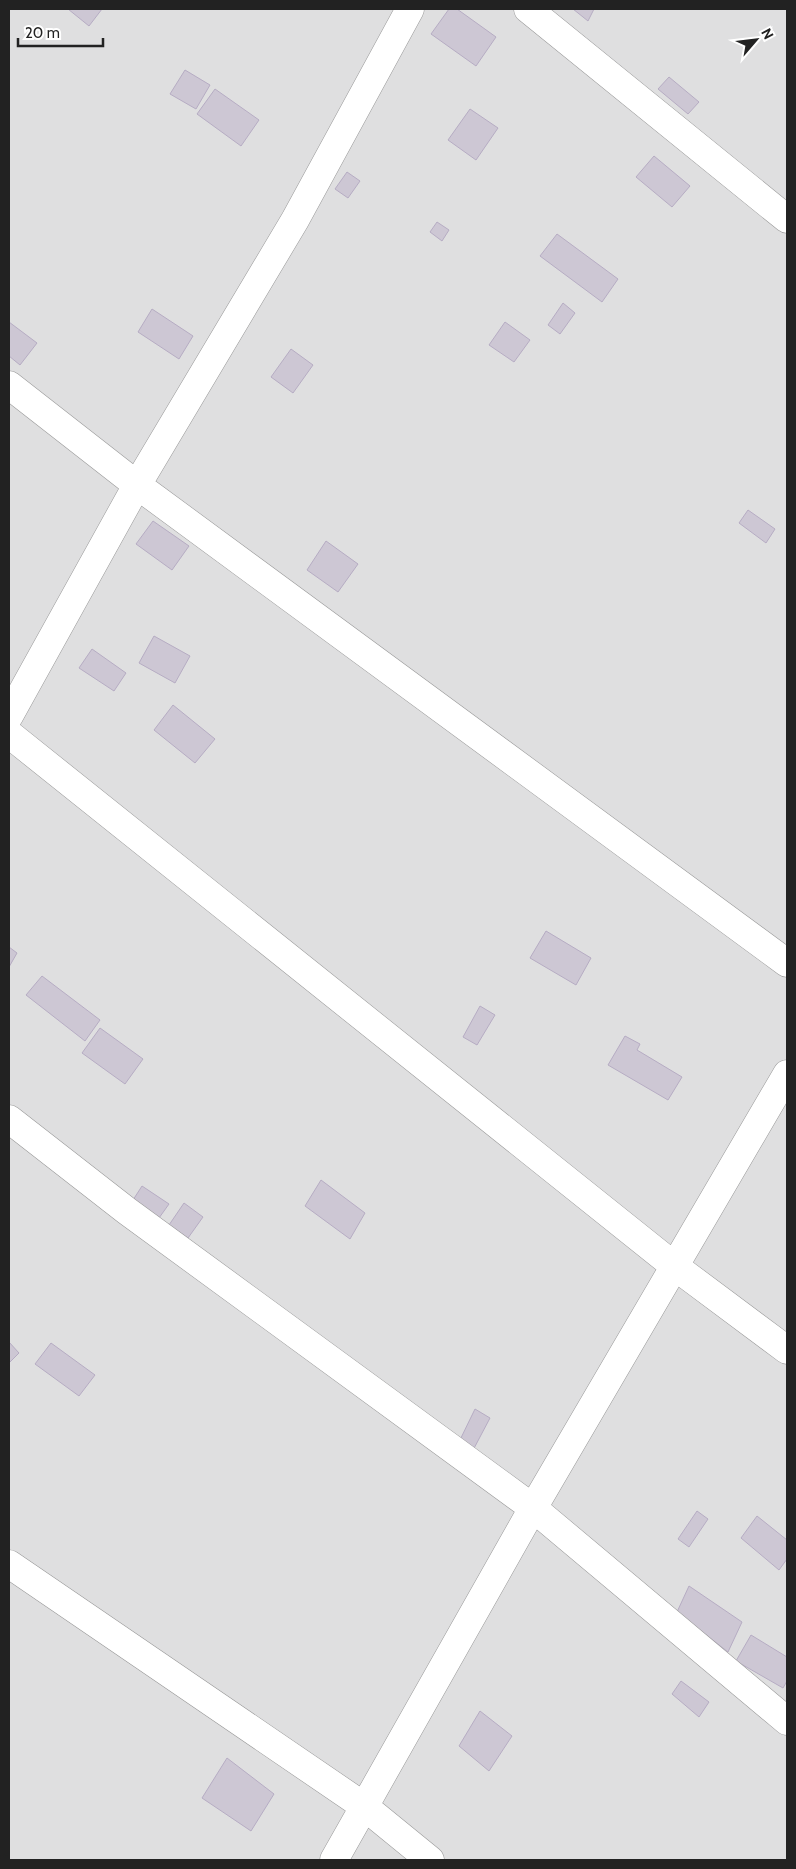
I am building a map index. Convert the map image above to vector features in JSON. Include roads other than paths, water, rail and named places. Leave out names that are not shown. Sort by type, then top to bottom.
[{"type":"street","points":[[9,716],[137,485],[295,220],[410,9]]},
{"type":"street","points":[[528,9],[787,220]]},
{"type":"street","points":[[9,385],[137,485],[787,963]]},
{"type":"street","points":[[9,734],[674,1265],[787,1350]]},
{"type":"street","points":[[334,1860],[533,1508],[787,1074]]},
{"type":"street","points":[[9,1119],[127,1210],[533,1508],[787,1721]]},
{"type":"street","points":[[9,1564],[365,1807],[430,1860]]}]
